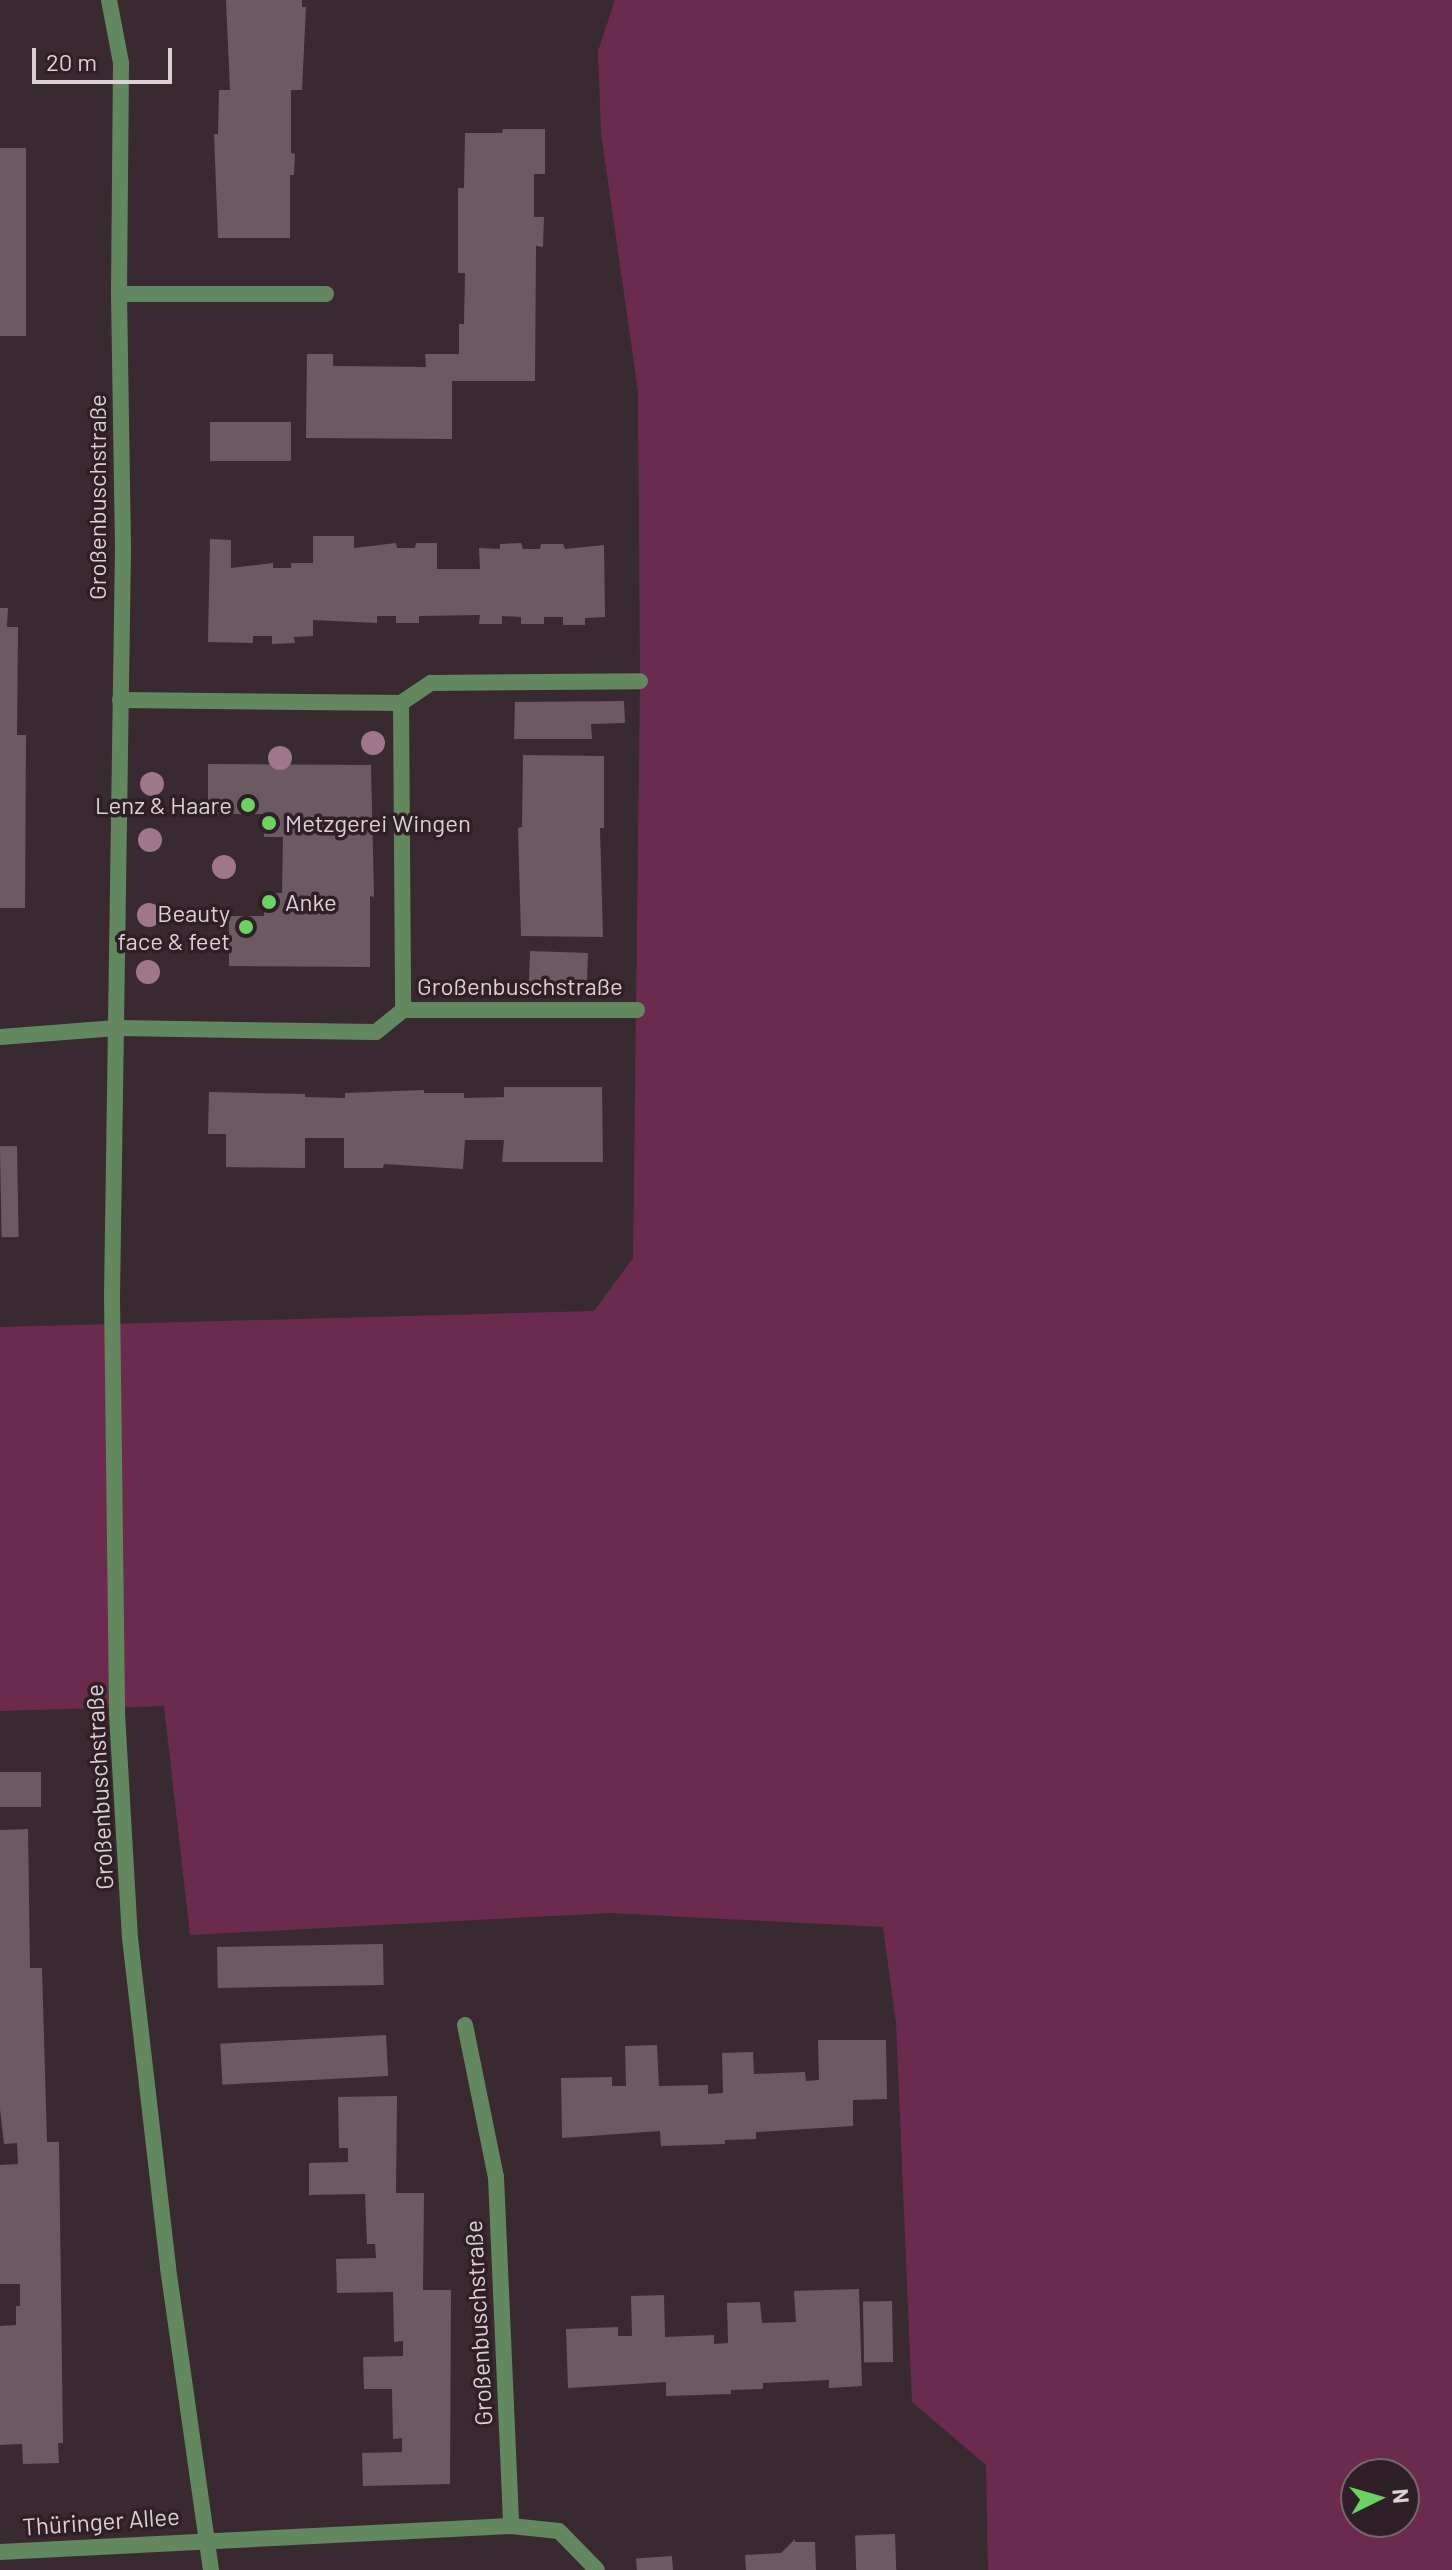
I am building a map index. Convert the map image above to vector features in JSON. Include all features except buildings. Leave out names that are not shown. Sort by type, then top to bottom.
[{"type":"street","name":"Großenbuschstraße","points":[[109,0],[121,63],[119,294],[123,547],[112,1296],[117,1713],[130,1938],[204,2539],[211,2570]]},
{"type":"street","points":[[119,294],[326,294]]},
{"type":"street","points":[[120,700],[401,703],[431,683],[640,681]]},
{"type":"street","name":"Großenbuschstraße","points":[[401,703],[403,1010]]},
{"type":"street","name":"Großenbuschstraße","points":[[117,1028],[376,1032],[403,1010],[637,1010]]},
{"type":"street","points":[[0,1037],[117,1028]]},
{"type":"street","name":"Großenbuschstraße","points":[[465,2025],[496,2177],[511,2526]]},
{"type":"street","points":[[204,2539],[511,2526],[559,2531],[597,2570]]},
{"type":"street","name":"Thüringer Allee","points":[[0,2552],[204,2539]]},
{"type":"shaded area","points":[[615,0],[1452,0],[1452,2570],[988,2570],[986,2465],[912,2402],[896,2023],[883,1927],[610,1913],[190,1935],[164,1706],[0,1711],[0,1327],[594,1311],[633,1258],[640,681],[638,391],[601,133],[598,51]]},
{"type":"place","name":"Lenz & Haare","points":[[248,805]]},
{"type":"place","name":"Metzgerei Wingen","points":[[269,823]]},
{"type":"place","name":"Anke","points":[[269,902]]},
{"type":"place","name":"Beauty face & feet","points":[[246,927]]}]
